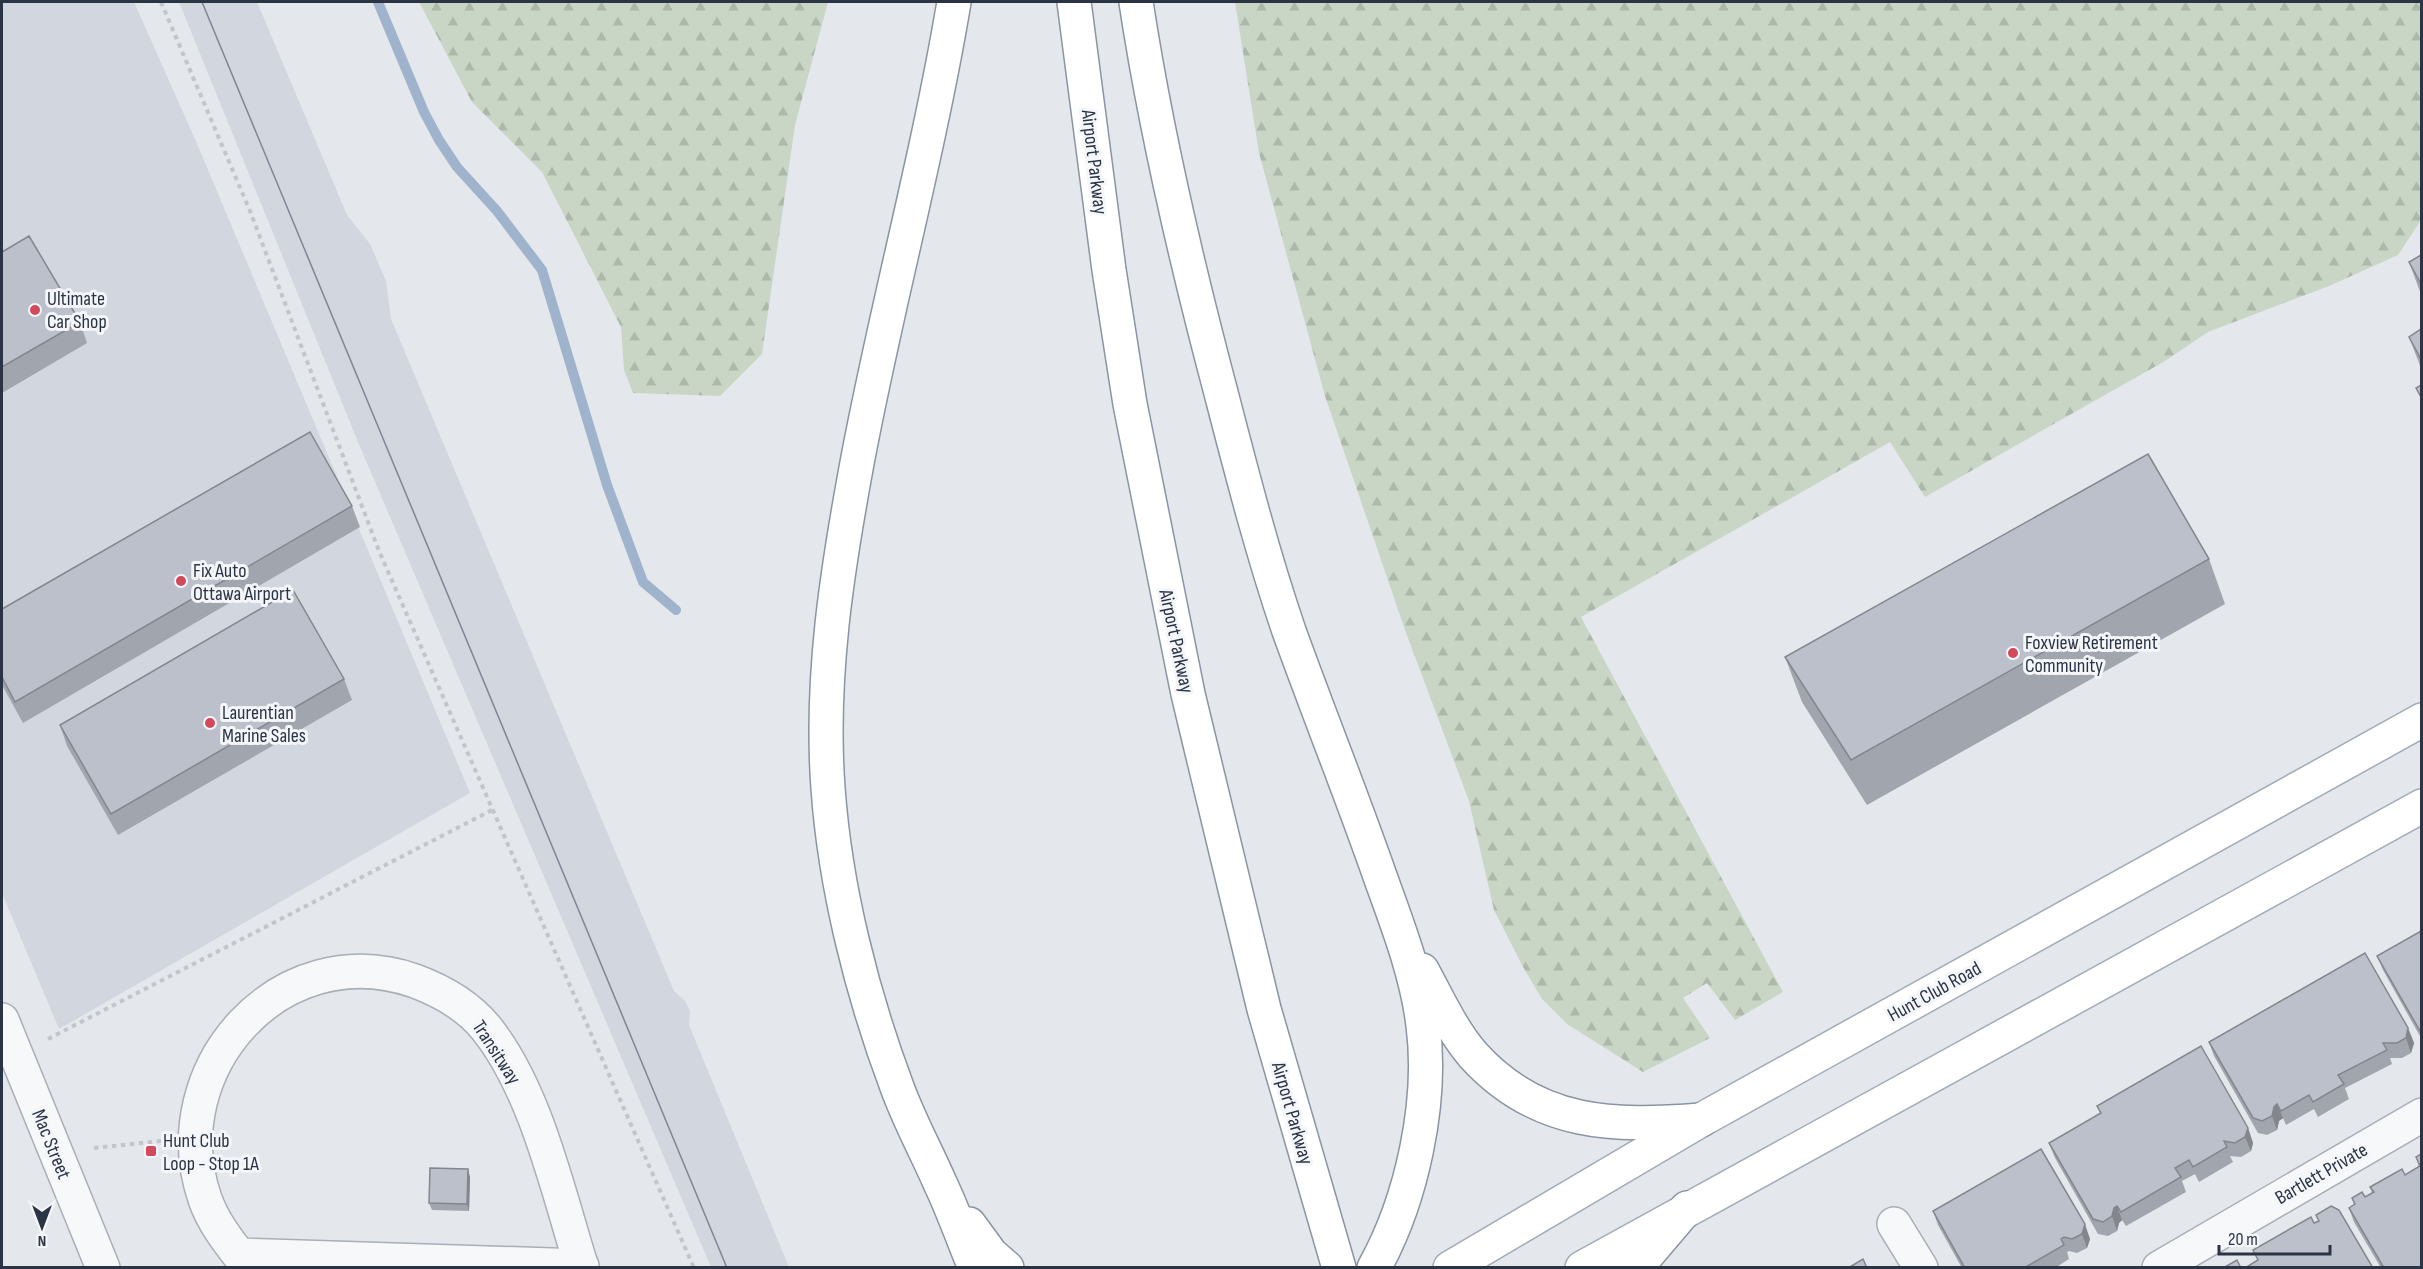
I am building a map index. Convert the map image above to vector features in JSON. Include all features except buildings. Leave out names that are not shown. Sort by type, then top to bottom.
[{"type":"main road","points":[[954,2],[938,94],[871,391],[850,505],[836,586],[825,719],[828,790],[837,853],[859,964],[898,1089],[942,1185],[975,1268]]},
{"type":"main road","name":"Airport Parkway","points":[[1074,2],[1109,270],[1130,404],[1152,519],[1216,817],[1264,1009],[1339,1268]]},
{"type":"main road","points":[[1136,2],[1154,109],[1188,270],[1265,556],[1397,924],[1417,992],[1426,1058],[1419,1135],[1409,1180],[1395,1223],[1374,1268]]},
{"type":"main road","name":"Hunt Club Road","points":[[1450,1268],[1701,1120],[2421,720]]},
{"type":"main road","points":[[1582,1268],[1687,1208],[2421,806]]},
{"type":"main road","points":[[1397,924],[1455,1029],[1473,1054],[1494,1075],[1521,1094],[1547,1108],[1576,1118],[1653,1124],[1701,1120]]},
{"type":"main road","points":[[942,1185],[991,1254],[1007,1268]]},
{"type":"main road","points":[[1636,1268],[1687,1208]]},
{"type":"street","name":"Transitway","points":[[352,972],[403,977],[424,984],[453,1000],[486,1029],[515,1076],[535,1123],[582,1267],[244,1261],[211,1215],[204,1197],[196,1162],[195,1136],[206,1079],[219,1053],[240,1024],[263,1004],[295,985],[325,975],[352,972]]},
{"type":"street","name":"Mac Street","points":[[2,1020],[103,1268]]},
{"type":"street","name":"Bartlett Private","points":[[2159,1268],[2421,1115]]},
{"type":"street","points":[[1894,1224],[1921,1268]]},
{"type":"path","points":[[160,2],[250,211],[379,551],[694,1268]]},
{"type":"path","points":[[16,1055],[492,810]]},
{"type":"path","points":[[58,1159],[79,1149],[164,1141]]},
{"type":"shaded area","points":[[2,2],[134,2],[198,146],[470,793],[59,1029],[2,893]]},
{"type":"shaded area","points":[[179,2],[257,2],[347,215],[370,244],[386,281],[391,319],[674,991],[685,1001],[690,1011],[689,1025],[789,1267],[711,1267],[358,442]]},
{"type":"green space","points":[[419,2],[828,2],[795,125],[762,354],[720,396],[633,393],[624,370],[621,327],[542,172],[472,102]]},
{"type":"green space","points":[[1235,2],[2421,2],[2421,220],[2398,255],[2329,286],[2208,332],[2165,361],[1925,497],[1890,442],[1581,617],[1783,992],[1735,1020],[1707,983],[1683,998],[1710,1038],[1643,1072],[1567,1024],[1542,999],[1494,910],[1469,801],[1405,630],[1325,396],[1259,153]]},
{"type":"waterway","points":[[378,2],[424,112],[439,140],[457,167],[497,211],[542,270],[607,485],[643,582],[676,610]]},
{"type":"tram line","points":[[202,2],[727,1268]]},
{"type":"place","name":"Ultimate Car Shop","points":[[35,310]]},
{"type":"place","name":"Fix Auto Ottawa Airport","points":[[181,581]]},
{"type":"place","name":"Foxview Retirement Community","points":[[2013,653]]},
{"type":"place","name":"Laurentian Marine Sales","points":[[210,723]]},
{"type":"place","name":"Hunt Club Loop - Stop 1A","points":[[151,1151]]}]
